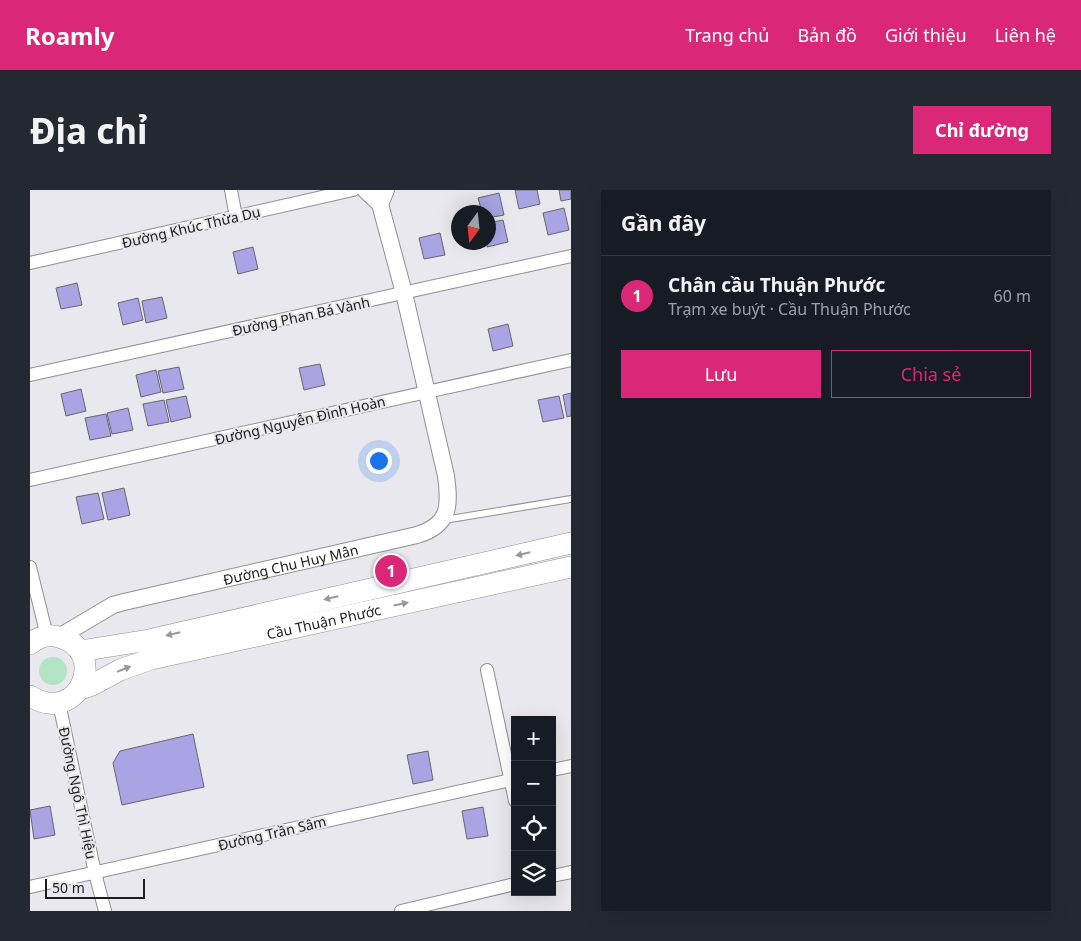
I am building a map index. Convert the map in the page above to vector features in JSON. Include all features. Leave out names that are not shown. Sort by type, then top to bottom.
[{"type":"main road","name":"Cầu Thuận Phước","points":[[80,651],[149,640],[571,543]]},
{"type":"main road","name":"Cầu Thuận Phước","points":[[59,703],[74,695],[80,689],[92,685],[120,670],[151,659],[571,567]]},
{"type":"main road","points":[[45,639],[67,640],[80,651],[86,670],[80,689]]},
{"type":"main road","points":[[30,696],[49,704],[59,703]]},
{"type":"street","points":[[231,190],[236,217]]},
{"type":"street","name":"Đường Khúc Thừa Dụ","points":[[30,263],[353,190]]},
{"type":"street","points":[[365,190],[383,197],[449,496],[443,520]]},
{"type":"street","name":"Đường Phan Bá Vành","points":[[30,375],[571,256]]},
{"type":"street","name":"Đường Nguyễn Đình Hoàn","points":[[30,480],[571,360]]},
{"type":"street","name":"Đường Chu Huy Mân","points":[[45,639],[113,605],[416,535],[436,527],[443,520]]},
{"type":"street","points":[[30,567],[45,639]]},
{"type":"street","points":[[488,670],[511,774]]},
{"type":"street","name":"Đường Ngô Thì Hiệu","points":[[59,703],[95,873],[105,911]]},
{"type":"street","points":[[556,769],[571,766]]},
{"type":"street","name":"Đường Trần Sâm","points":[[30,887],[511,779]]},
{"type":"street","points":[[556,875],[571,872]]},
{"type":"street","points":[[400,911],[511,885]]},
{"type":"lane","points":[[443,520],[571,500]]},
{"type":"green space","points":[[53,657],[63,661],[67,671],[63,681],[53,685],[43,681],[39,671],[43,661]]},
{"type":"building","points":[[515,190],[537,190],[540,204],[519,209]]},
{"type":"building","points":[[559,190],[571,190],[571,199],[561,201]]},
{"type":"building","points":[[499,193],[504,215],[496,216],[496,205],[480,205],[478,198]]},
{"type":"building","points":[[564,208],[569,230],[548,235],[543,213]]},
{"type":"building","points":[[503,220],[508,242],[496,245],[496,221]]},
{"type":"building","points":[[440,233],[445,255],[424,259],[419,238]]},
{"type":"building","points":[[253,247],[258,269],[238,274],[233,252]]},
{"type":"building","points":[[77,283],[82,305],[61,309],[56,288]]},
{"type":"building","points":[[162,297],[167,318],[146,323],[142,301]]},
{"type":"building","points":[[138,298],[143,320],[123,325],[118,303]]},
{"type":"building","points":[[508,324],[513,346],[493,351],[488,329]]},
{"type":"building","points":[[320,364],[325,385],[304,390],[299,368]]},
{"type":"building","points":[[179,367],[184,389],[163,393],[158,371]]},
{"type":"building","points":[[156,370],[161,392],[141,397],[136,375]]},
{"type":"building","points":[[81,389],[86,411],[66,416],[61,394]]},
{"type":"building","points":[[571,393],[571,416],[567,417],[563,395]]},
{"type":"building","points":[[186,396],[191,417],[171,422],[166,400]]},
{"type":"building","points":[[559,396],[564,418],[543,422],[538,400]]},
{"type":"building","points":[[164,400],[169,422],[148,426],[143,404]]},
{"type":"building","points":[[128,408],[133,430],[112,434],[107,413]]},
{"type":"building","points":[[106,414],[111,436],[90,440],[85,418]]},
{"type":"building","points":[[124,488],[130,515],[108,520],[102,493]]},
{"type":"building","points":[[98,493],[104,519],[82,524],[76,497]]},
{"type":"building","points":[[193,734],[204,787],[122,805],[113,763],[120,751]]},
{"type":"building","points":[[428,751],[433,780],[413,784],[407,755]]},
{"type":"building","points":[[50,806],[55,835],[34,839],[30,810]]},
{"type":"building","points":[[483,807],[488,836],[467,839],[462,811]]},
{"type":"place","name":"Chân cầu Thuận Phước","points":[[391,571]]}]
